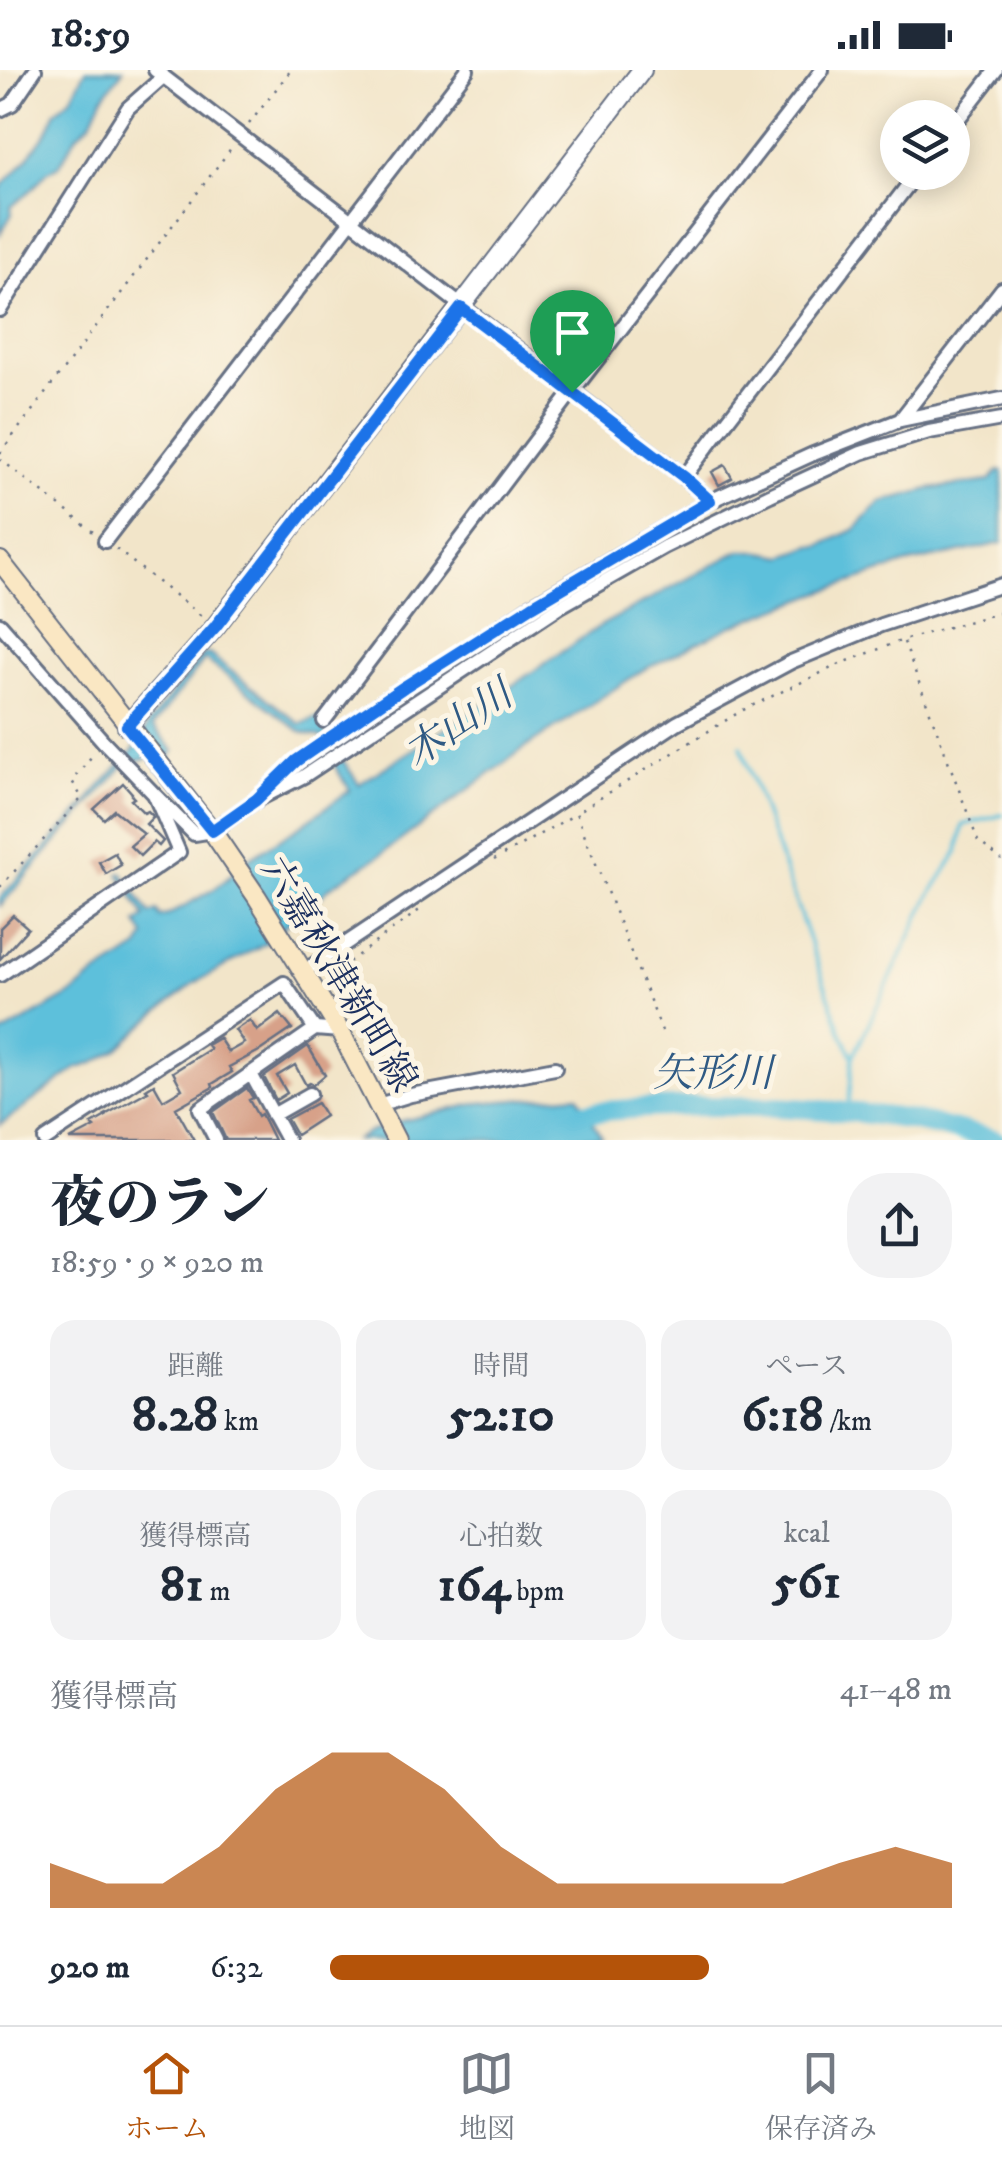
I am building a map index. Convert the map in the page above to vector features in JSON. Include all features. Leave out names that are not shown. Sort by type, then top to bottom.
[{"type":"main road","name":"六嘉秋津新町線","points":[[0,562],[212,831],[340,1032],[396,1140]]},
{"type":"street","points":[[0,110],[12,104],[35,70]]},
{"type":"street","points":[[105,541],[467,70]]},
{"type":"street","points":[[127,726],[215,627],[642,70]]},
{"type":"street","points":[[324,721],[822,70]]},
{"type":"street","points":[[970,104],[996,70]]},
{"type":"street","points":[[0,310],[128,108],[159,74],[684,477],[710,501]]},
{"type":"street","points":[[684,477],[904,190]]},
{"type":"street","points":[[900,420],[1002,289]]},
{"type":"street","points":[[256,800],[296,761],[404,687],[710,501],[900,420],[1002,399]]},
{"type":"street","points":[[0,624],[103,741],[194,834],[212,831],[256,800],[304,776],[559,607],[664,547],[861,453],[929,432],[1002,418]]},
{"type":"street","points":[[303,972],[676,723],[790,662],[881,625],[1002,584]]},
{"type":"street","points":[[0,974],[179,852],[154,794]]},
{"type":"street","points":[[48,1139],[284,984],[315,1029]]},
{"type":"street","points":[[216,1140],[200,1109],[315,1029],[340,1032]]},
{"type":"street","points":[[378,1105],[411,1095],[555,1068]]},
{"type":"street","points":[[250,1074],[287,1140]]},
{"type":"street","points":[[273,1115],[310,1094]]},
{"type":"path","points":[[0,453],[291,70]]},
{"type":"path","points":[[482,867],[740,711],[840,664],[903,640],[1002,612]]},
{"type":"path","points":[[903,640],[978,842],[1002,860]]},
{"type":"path","points":[[0,887],[82,798],[72,781],[103,741]]},
{"type":"path","points":[[576,813],[662,1031]]},
{"type":"path","points":[[375,1021],[361,1022],[339,969],[420,910]]},
{"type":"water","points":[[86,70],[123,70],[59,166],[47,172],[11,207],[12,214],[0,234],[0,188],[46,133],[56,111],[71,98]]},
{"type":"water","name":"木山川","points":[[1002,471],[1002,543],[905,564],[813,595],[732,626],[643,670],[523,749],[382,854],[330,887],[269,941],[193,984],[118,1049],[77,1068],[0,1125],[0,1035],[75,992],[139,948],[145,936],[137,923],[145,917],[119,874],[122,872],[150,914],[157,911],[160,917],[168,915],[213,890],[244,862],[350,790],[322,737],[301,732],[205,659],[153,726],[174,751],[168,759],[163,753],[129,760],[0,906],[0,898],[129,755],[203,654],[209,654],[300,724],[320,717],[326,736],[359,784],[600,626],[739,551],[784,556],[820,546],[854,530],[881,502],[929,489],[989,481]]},
{"type":"water","points":[[578,1095],[602,1137],[357,1140],[402,1121],[479,1103]]},
{"type":"building","points":[[725,465],[732,478],[719,485],[712,472]]},
{"type":"building","points":[[123,783],[132,793],[131,800],[144,813],[152,815],[146,824],[163,841],[159,846],[154,842],[140,856],[130,846],[144,834],[114,810],[104,819],[94,809]]},
{"type":"building","points":[[115,853],[121,865],[106,874],[99,862]]},
{"type":"building","points":[[13,915],[28,928],[0,959],[0,928]]},
{"type":"building","points":[[280,1014],[292,1029],[229,1067],[232,1072],[213,1087],[176,1108],[194,1140],[70,1140],[95,1127],[92,1124],[154,1084],[163,1100],[182,1089],[173,1072],[210,1049],[207,1045],[219,1038],[228,1052],[244,1043],[235,1030],[250,1020],[257,1031]]},
{"type":"building","points":[[308,1046],[325,1075],[313,1085],[306,1085],[295,1065],[277,1076],[287,1093],[276,1100],[264,1077]]},
{"type":"building","points":[[247,1088],[253,1098],[249,1100],[274,1140],[226,1140],[213,1112]]},
{"type":"building","points":[[317,1103],[325,1116],[296,1135],[287,1119]]},
{"type":"waterway","points":[[741,746],[853,1057]]},
{"type":"waterway","points":[[848,1112],[853,1057],[930,895],[958,851],[963,825],[1002,815]]},
{"type":"waterway","name":"矢形川","points":[[560,1115],[687,1106],[814,1109],[910,1120],[996,1140]]},
{"type":"route","points":[[461,308],[572,392],[710,501],[404,687],[296,761],[256,800],[212,831],[127,726],[215,627],[461,308]]}]
